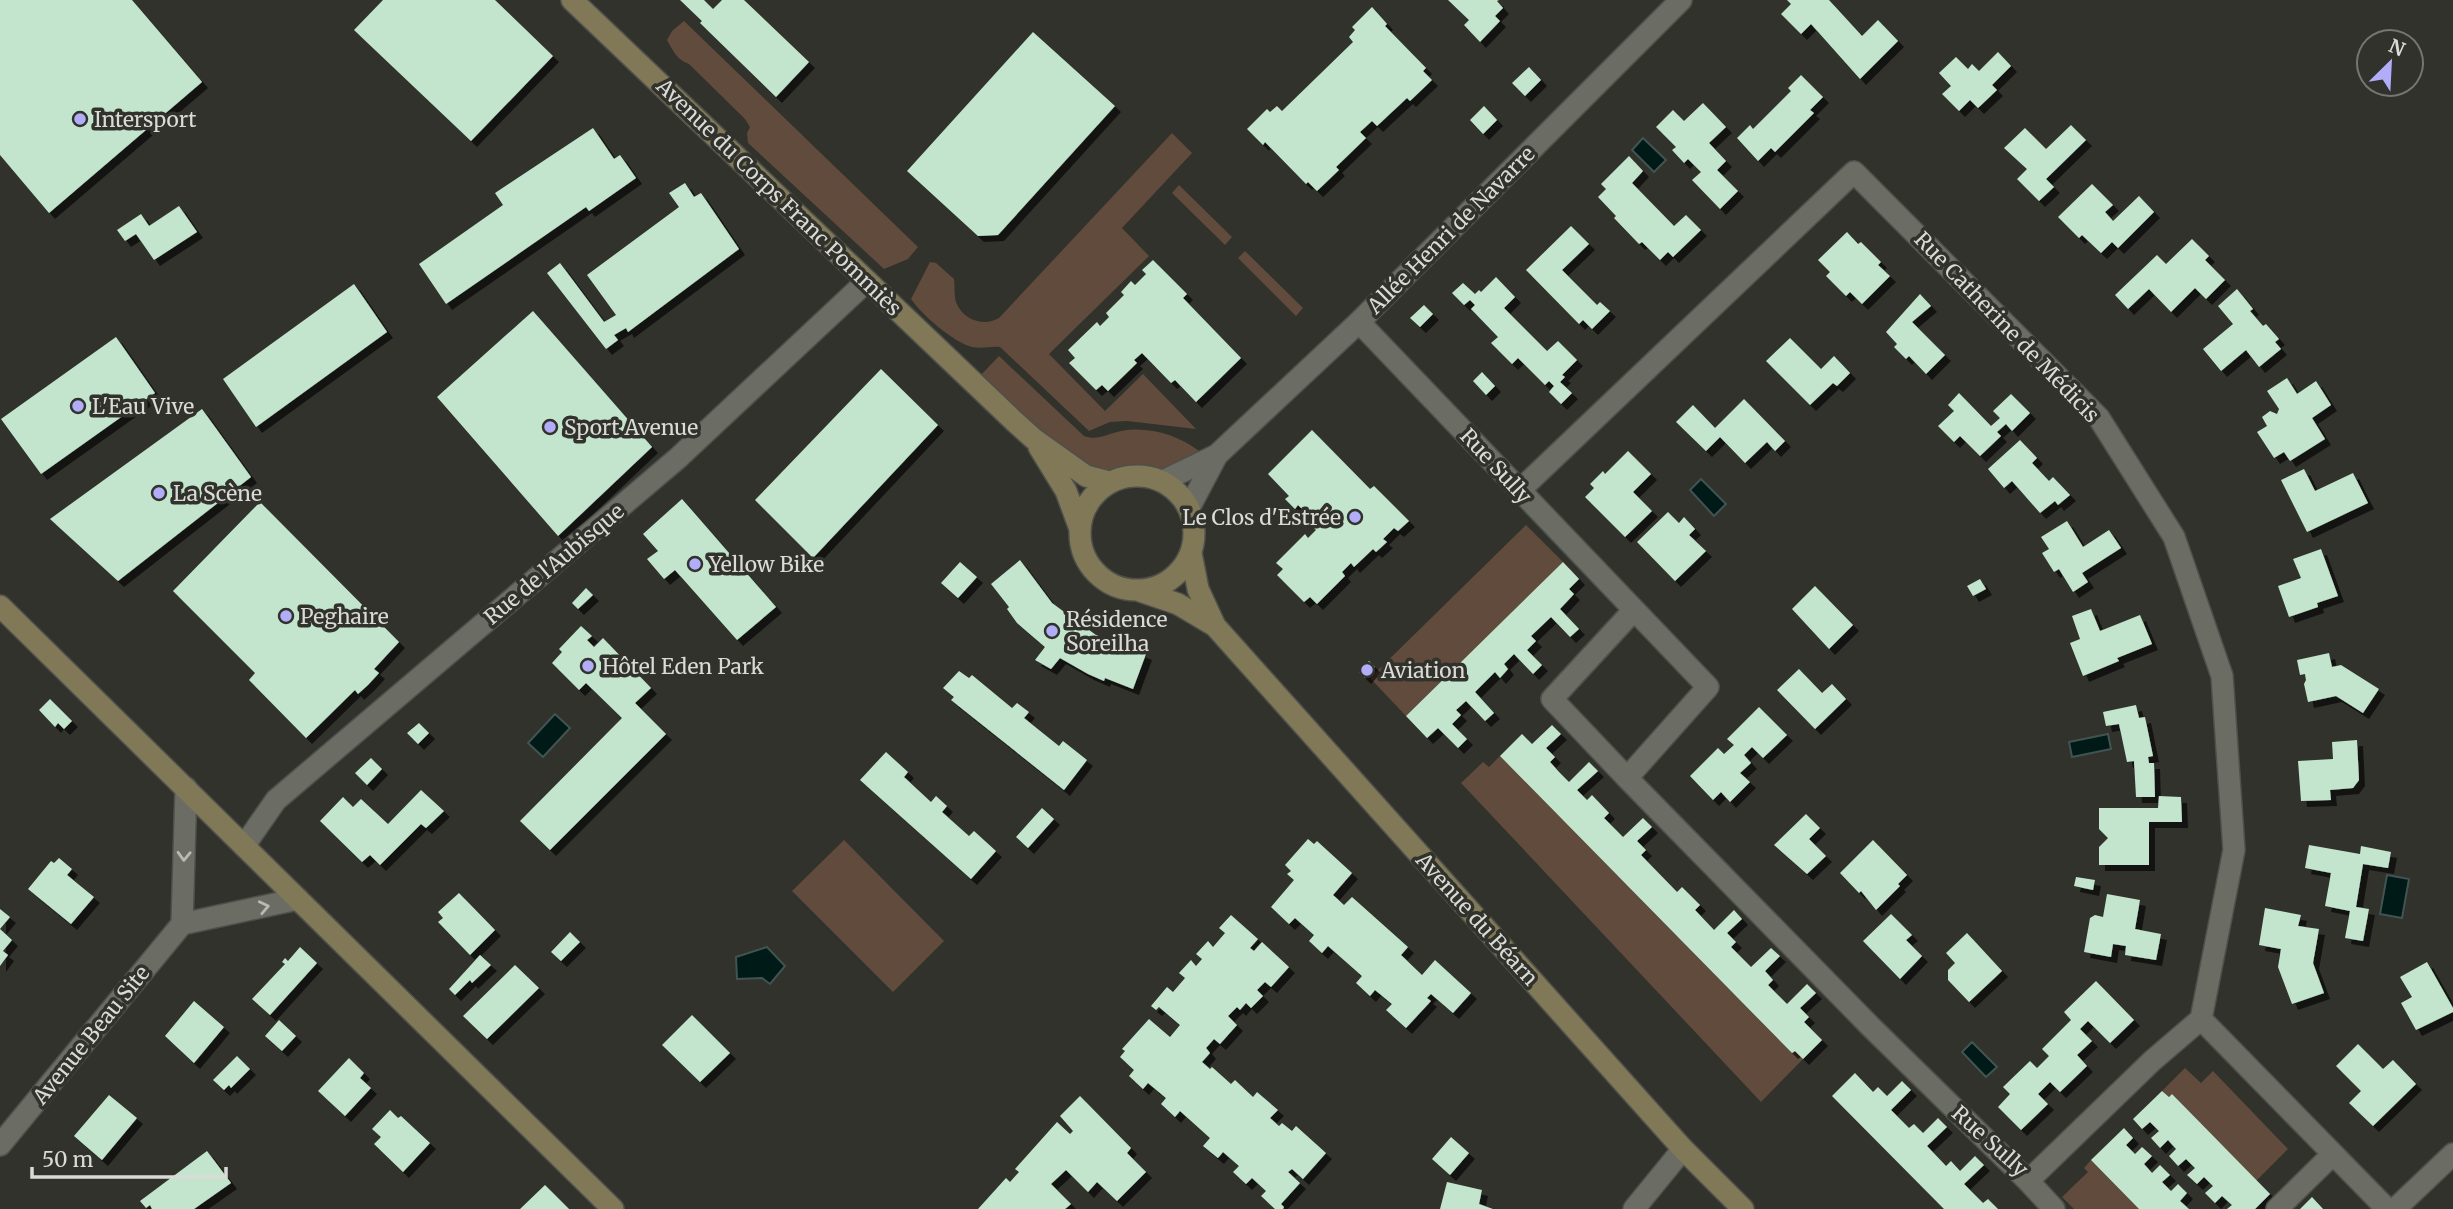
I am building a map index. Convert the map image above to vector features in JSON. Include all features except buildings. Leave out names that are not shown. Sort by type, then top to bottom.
[{"type":"street","name":"Avenue du Corps Franc Pommiès","points":[[572,0],[1034,439]]},
{"type":"street","name":"Allée Henri de Navarre","points":[[1163,481],[1217,455],[1359,322],[1681,0]]},
{"type":"street","name":"Rue Catherine de Médicis","points":[[1520,490],[1854,172],[2099,418],[2174,537],[2222,677],[2234,850],[2201,1019]]},
{"type":"street","name":"Rue de l'Aubisque","points":[[244,846],[276,800],[678,458],[866,281]]},
{"type":"street","name":"Rue Sully","points":[[1359,322],[1708,687],[1627,778]]},
{"type":"street","points":[[1034,439],[1086,476],[1109,482]]},
{"type":"street","points":[[1034,439],[1066,491],[1080,529],[1082,548],[1090,566],[1103,580],[1121,588],[1140,591],[1159,586],[1176,576],[1188,562],[1194,544],[1195,525],[1189,508],[1178,492],[1163,481],[1145,476],[1127,476],[1109,482],[1096,492],[1084,510],[1080,529]]},
{"type":"street","name":"Allée Henri de Navarre","points":[[1189,508],[1217,455]]},
{"type":"street","name":"Avenue du Béarn","points":[[1191,553],[1198,589],[1215,626],[1683,1149],[1743,1209]]},
{"type":"street","name":"Avenue du Béarn","points":[[1140,591],[1178,604],[1215,626]]},
{"type":"street","points":[[0,606],[613,1209]]},
{"type":"street","name":"Rue Sully","points":[[1633,611],[1552,699],[1860,1016],[2028,1181],[2152,1061],[2201,1019]]},
{"type":"street","points":[[186,788],[182,924],[298,900]]},
{"type":"street","name":"Avenue Beau Site","points":[[0,1145],[182,924]]},
{"type":"street","points":[[2201,1019],[2387,1209]]},
{"type":"street","points":[[1634,1209],[1683,1149]]},
{"type":"street","points":[[2277,1209],[2333,1154]]},
{"type":"street","points":[[2395,1209],[2453,1154]]},
{"type":"street","points":[[2028,1181],[2054,1209]]},
{"type":"shaded area","points":[[684,21],[918,247],[908,259],[884,269],[748,143],[747,133],[750,127],[745,119],[689,64],[678,58],[667,40],[672,31]]},
{"type":"shaded area","points":[[1172,133],[1192,153],[1122,228],[1149,256],[1049,354],[1105,411],[1143,374],[1196,429],[1127,421],[1110,422],[1089,431],[1000,347],[975,348],[956,340],[922,313],[911,299],[930,262],[936,263],[954,279],[956,302],[963,313],[980,322],[999,318]]},
{"type":"shaded area","points":[[1179,185],[1232,237],[1225,245],[1172,193]]},
{"type":"shaded area","points":[[1245,251],[1303,308],[1296,316],[1238,258]]},
{"type":"shaded area","points":[[999,356],[1084,436],[1098,437],[1131,430],[1152,431],[1182,440],[1199,451],[1189,461],[1167,473],[1136,468],[1101,471],[1068,456],[979,377]]},
{"type":"shaded area","points":[[1526,525],[1563,562],[1406,716],[1370,678]]},
{"type":"shaded area","points":[[1500,756],[1792,1053],[1795,1051],[1803,1059],[1761,1102],[1461,783],[1483,762],[1489,767]]},
{"type":"shaded area","points":[[844,840],[944,941],[893,992],[792,891]]},
{"type":"shaded area","points":[[2185,1068],[2201,1083],[2213,1071],[2288,1149],[2256,1181],[2172,1094],[2169,1097],[2162,1091]]},
{"type":"shaded area","points":[[2091,1160],[2139,1209],[2074,1209],[2062,1197],[2088,1172],[2084,1168]]},
{"type":"water","points":[[1643,138],[1666,160],[1654,172],[1632,150]]},
{"type":"water","points":[[1701,479],[1726,504],[1714,516],[1690,490]]},
{"type":"water","points":[[555,714],[570,728],[543,757],[528,743]]},
{"type":"water","points":[[2108,734],[2111,749],[2072,757],[2069,742]]},
{"type":"water","points":[[2387,875],[2409,879],[2402,918],[2380,914]]},
{"type":"water","points":[[767,947],[785,966],[770,984],[762,978],[737,979],[736,957]]},
{"type":"water","points":[[1972,1042],[1997,1067],[1986,1077],[1962,1052]]},
{"type":"place","name":"Intersport","points":[[80,119]]},
{"type":"place","name":"L'Eau Vive","points":[[78,406]]},
{"type":"place","name":"Sport Avenue","points":[[550,427]]},
{"type":"place","name":"La Scène","points":[[159,493]]},
{"type":"place","name":"Le Clos d'Estrée","points":[[1355,517]]},
{"type":"place","name":"Yellow Bike","points":[[695,564]]},
{"type":"place","name":"Peghaire","points":[[286,616]]},
{"type":"place","name":"Résidence Soreilha","points":[[1052,631]]},
{"type":"place","name":"Hôtel Eden Park","points":[[588,666]]},
{"type":"place","name":"Aviation","points":[[1367,670]]}]
